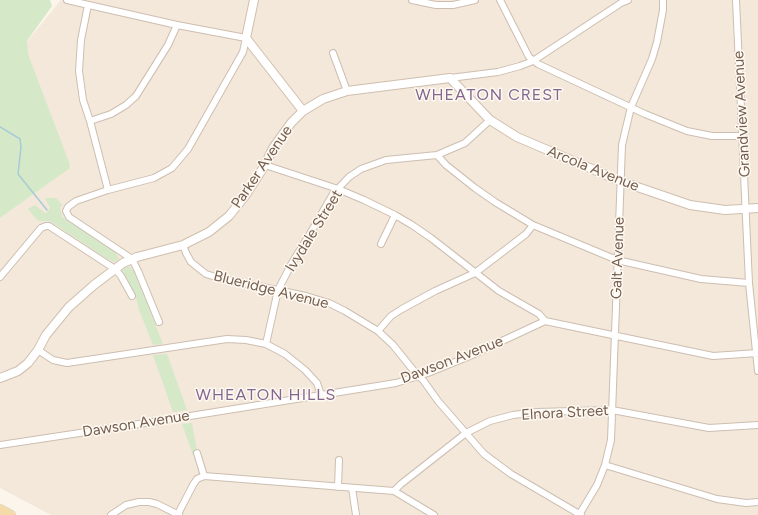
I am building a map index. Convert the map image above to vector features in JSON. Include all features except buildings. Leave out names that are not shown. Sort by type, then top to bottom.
[{"type":"main road","points":[[0,509],[11,515]]},
{"type":"street","points":[[67,0],[246,38],[302,112]]},
{"type":"street","points":[[159,322],[132,259],[68,217],[66,211],[68,207],[76,201],[108,190],[154,178],[172,168],[179,161],[188,149],[243,52],[254,0]]},
{"type":"street","points":[[412,0],[436,5],[453,5],[475,0]]},
{"type":"street","points":[[500,0],[529,57],[533,61],[631,107],[687,131],[712,136],[743,136]]},
{"type":"street","name":"Parker Avenue","points":[[0,378],[18,371],[28,363],[38,350],[46,335],[69,307],[94,285],[123,263],[132,259],[183,245],[209,232],[229,216],[245,196],[282,134],[302,112],[323,99],[347,91],[498,72],[520,66],[533,61],[621,3],[628,0]]},
{"type":"street","name":"Galt Avenue","points":[[580,515],[597,485],[605,465],[611,440],[622,145],[631,107],[652,58],[657,42],[664,0]]},
{"type":"street","name":"Grandview Avenue","points":[[736,0],[750,283],[758,371]]},
{"type":"street","points":[[88,5],[80,40],[79,71],[82,100],[90,122],[108,190]]},
{"type":"street","points":[[90,122],[111,114],[126,105],[136,96],[168,45],[177,24]]},
{"type":"street","points":[[333,53],[347,91]]},
{"type":"street","name":"Arcola Avenue","points":[[450,78],[490,120],[517,137],[620,181],[690,205],[725,210],[758,208]]},
{"type":"street","name":"Ivydale Street","points":[[266,344],[278,290],[292,263],[333,194],[349,177],[361,168],[386,160],[437,155],[465,143],[490,120]]},
{"type":"street","points":[[437,155],[446,166],[475,188],[533,225],[617,260],[700,279],[750,283]]},
{"type":"street","points":[[264,165],[338,189],[395,215],[431,238],[499,291],[539,314],[546,321],[714,356],[757,353]]},
{"type":"street","points":[[381,244],[395,215]]},
{"type":"street","points":[[378,331],[391,316],[402,309],[435,291],[475,273],[526,234],[533,225]]},
{"type":"street","points":[[0,277],[41,228],[46,226],[53,228],[115,269],[121,276],[132,296]]},
{"type":"street","name":"Blueridge Avenue","points":[[183,245],[191,262],[206,274],[306,296],[328,303],[345,310],[378,331],[393,345],[423,380],[438,401],[484,454],[511,474],[580,515]]},
{"type":"street","name":"Dawson Avenue","points":[[0,445],[382,385],[418,376],[472,355],[546,321]]},
{"type":"street","points":[[38,350],[53,360],[67,363],[227,340],[246,340],[266,344],[286,354],[305,370],[317,383],[321,395]]},
{"type":"street","name":"Elnora Street","points":[[394,490],[466,433],[490,421],[513,415],[537,412],[612,410],[709,428],[758,425]]},
{"type":"street","points":[[197,454],[204,476]]},
{"type":"street","points":[[338,487],[339,460]]},
{"type":"street","points":[[605,465],[717,499],[746,503],[758,502]]},
{"type":"street","points":[[111,515],[126,505],[139,502],[149,502],[157,504],[178,515],[192,485],[197,479],[204,476],[394,490],[434,515]]},
{"type":"street","points":[[352,488],[356,515]]},
{"type":"shaded area","points":[[61,0],[758,0],[758,515],[51,515],[0,488],[0,218],[69,168],[21,49]]},
{"type":"green space","points":[[0,0],[50,0],[52,6],[27,41],[28,54],[70,168],[0,218]]},
{"type":"green space","points":[[45,198],[56,198],[62,205],[60,208],[62,217],[115,252],[119,259],[114,262],[109,260],[53,223],[48,221],[38,221],[28,209],[35,205],[46,214],[50,208]]},
{"type":"green space","points":[[128,266],[134,271],[163,344],[153,345],[139,310],[136,297],[122,271]]},
{"type":"green space","points":[[167,354],[187,410],[173,412],[153,355]]},
{"type":"green space","points":[[192,423],[197,451],[193,455],[182,424]]},
{"type":"waterway","points":[[0,127],[20,139],[21,147],[18,174],[47,210]]},
{"type":"district","name":"WHEATON CREST","points":[[489,95]]},
{"type":"district","name":"WHEATON HILLS","points":[[266,395]]}]
